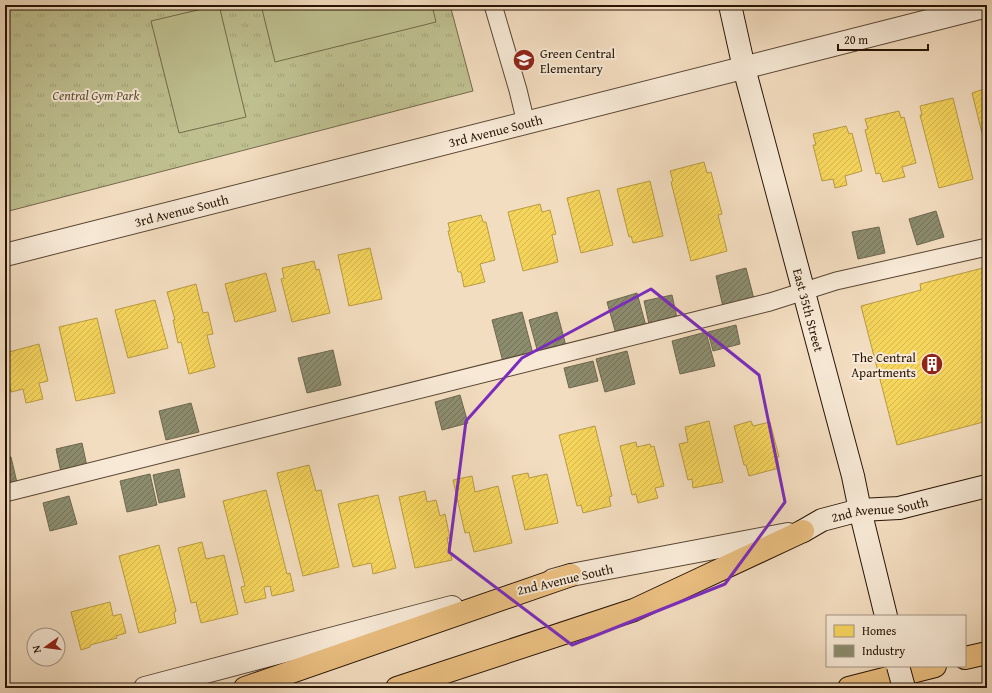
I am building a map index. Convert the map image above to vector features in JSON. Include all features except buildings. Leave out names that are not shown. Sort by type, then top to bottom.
[{"type":"highway","points":[[397,688],[634,610],[803,531]]},
{"type":"highway","points":[[246,688],[572,576]]},
{"type":"highway","points":[[966,658],[987,653]]},
{"type":"highway","points":[[849,688],[931,667]]},
{"type":"street","name":"East 35th Street","points":[[730,5],[744,68],[805,291],[853,476],[884,606]]},
{"type":"street","name":"3rd Avenue South","points":[[5,255],[987,6]]},
{"type":"street","name":"2nd Avenue South","points":[[145,688],[572,576],[803,531],[822,520],[860,510],[899,508],[987,486]]},
{"type":"street","points":[[898,667],[904,688]]},
{"type":"lane","points":[[493,5],[526,123]]},
{"type":"lane","points":[[5,493],[770,302],[836,281],[987,247]]},
{"type":"highlighted area","points":[[651,289],[759,375],[785,502],[725,584],[572,645],[449,552],[466,421],[522,358]]},
{"type":"green space","name":"Central Gym Park","points":[[5,5],[450,5],[473,91],[5,212]]},
{"type":"green space","points":[[219,5],[246,117],[179,133],[151,21]]},
{"type":"green space","points":[[261,5],[432,5],[436,22],[275,62]]},
{"type":"place","name":"Green Central Elementary","points":[[524,60]]},
{"type":"place","name":"The Central Apartments","points":[[932,364]]}]
